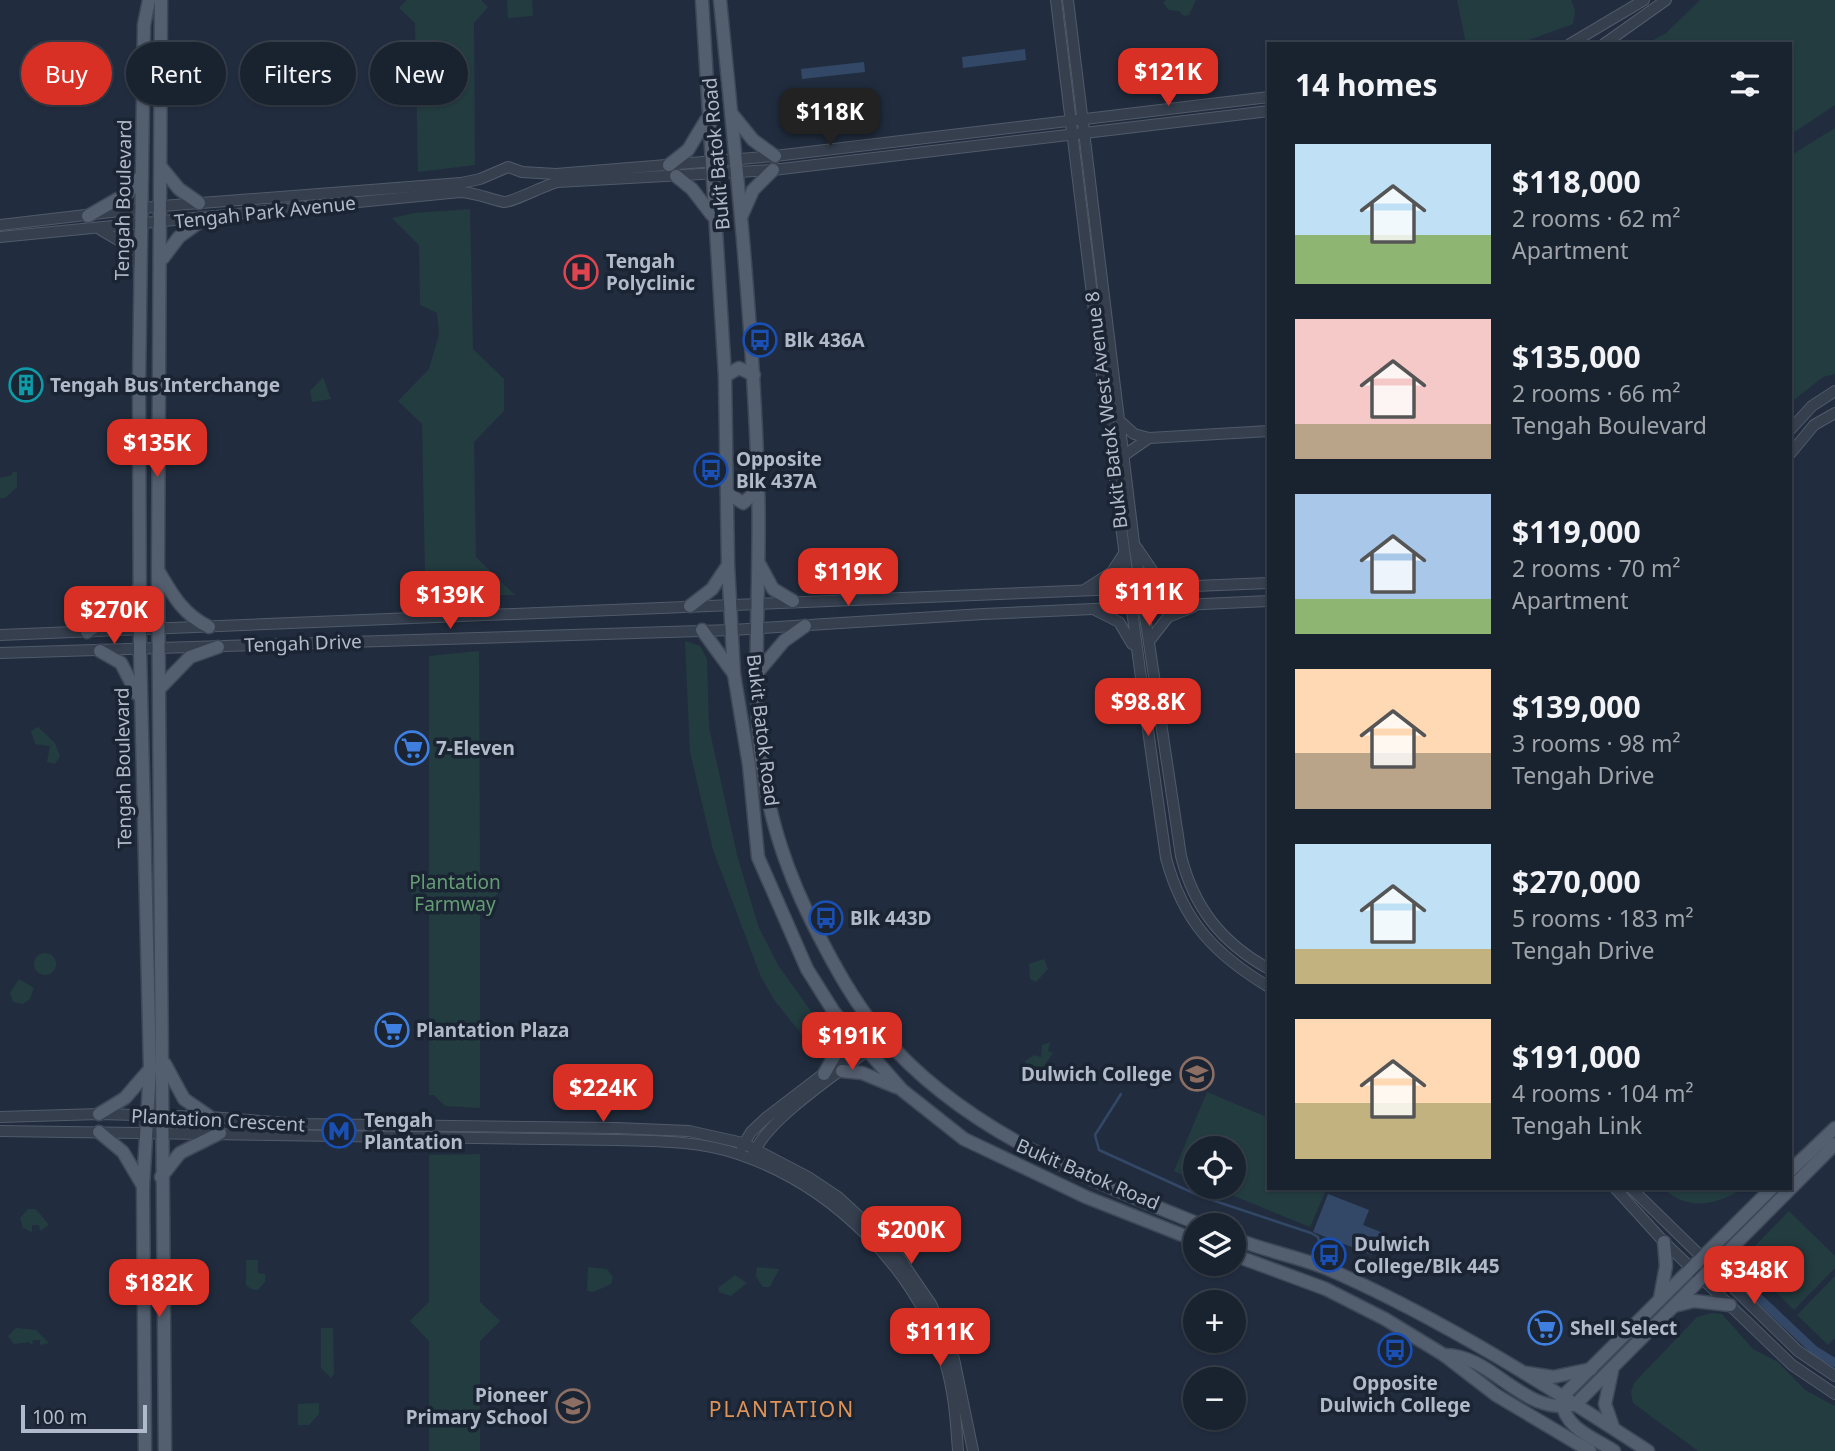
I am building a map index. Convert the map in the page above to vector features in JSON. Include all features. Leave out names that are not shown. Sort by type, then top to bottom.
[{"type":"main road","name":"Tengah Boulevard","points":[[145,1451],[143,1187],[150,1069],[140,630],[144,25],[149,0]]},
{"type":"main road","name":"Tengah Boulevard","points":[[161,0],[159,649],[165,1451]]},
{"type":"main road","name":"Bukit Batok Road","points":[[702,0],[710,168],[725,376],[728,565],[734,674],[749,765],[758,857],[801,957],[844,1024],[902,1090],[964,1139],[1086,1197],[1183,1235]]},
{"type":"main road","name":"Bukit Batok Road","points":[[720,0],[754,375],[758,490],[756,629],[760,740],[781,852],[828,953],[881,1035],[936,1088],[1009,1139],[1094,1182],[1183,1218]]},
{"type":"main road","points":[[732,113],[753,140],[775,156]]},
{"type":"main road","points":[[707,116],[673,170],[705,203],[714,219]]},
{"type":"main road","points":[[161,167],[178,189],[199,203]]},
{"type":"main road","points":[[741,218],[752,190],[774,170]]},
{"type":"main road","points":[[88,216],[128,193],[142,176]]},
{"type":"main road","points":[[162,261],[168,248],[205,218]]},
{"type":"main road","points":[[725,376],[739,369],[754,375]]},
{"type":"main road","points":[[727,493],[743,503],[758,490]]},
{"type":"main road","points":[[757,555],[768,583],[793,601]]},
{"type":"main road","points":[[690,606],[712,589],[728,565]]},
{"type":"main road","points":[[159,572],[191,618],[209,627]]},
{"type":"main road","points":[[87,632],[132,600],[141,584]]},
{"type":"main road","points":[[757,673],[783,641],[805,626]]},
{"type":"main road","points":[[702,630],[734,674]]},
{"type":"main road","points":[[160,688],[190,657],[218,647]]},
{"type":"main road","points":[[100,651],[121,663],[141,704]]},
{"type":"main road","points":[[824,1074],[839,1048],[844,1024]]},
{"type":"main road","points":[[163,1061],[184,1100],[210,1117]]},
{"type":"main road","points":[[99,1114],[125,1098],[150,1069]]},
{"type":"main road","points":[[842,1071],[874,1077],[902,1090]]},
{"type":"main road","points":[[1792,1169],[1835,1128]]},
{"type":"main road","points":[[99,1132],[123,1152],[143,1187]]},
{"type":"main road","points":[[161,1178],[180,1153],[220,1133]]},
{"type":"main road","points":[[1792,1187],[1835,1143]]},
{"type":"main road","points":[[1567,1403],[1591,1369],[1770,1190]]},
{"type":"main road","points":[[1444,1356],[1463,1357],[1546,1407],[1567,1403],[1615,1364],[1789,1190]]},
{"type":"main road","points":[[1246,1242],[1331,1270],[1519,1372],[1648,1451]]},
{"type":"main road","points":[[1660,1299],[1666,1266],[1664,1242]]},
{"type":"main road","points":[[1246,1259],[1326,1289],[1385,1319],[1444,1356],[1496,1395],[1590,1451]]},
{"type":"main road","points":[[1674,1306],[1693,1301],[1730,1305]]},
{"type":"main road","points":[[1613,1428],[1605,1404],[1610,1375],[1615,1364]]},
{"type":"main road","points":[[1519,1372],[1553,1377],[1591,1369]]},
{"type":"main road","points":[[1567,1403],[1576,1429],[1614,1451]]},
{"type":"street","name":"Bukit Batok West Avenue 8","points":[[1056,0],[1078,120],[1086,134],[1126,454],[1134,543],[1185,873],[1202,909],[1222,935],[1267,969]]},
{"type":"street","name":"Bukit Batok West Avenue 8","points":[[1068,0],[1078,120],[1074,136],[1123,555],[1166,858],[1172,882],[1182,904],[1205,938],[1230,963],[1267,986]]},
{"type":"street","points":[[1573,42],[1644,0]]},
{"type":"street","points":[[1607,42],[1666,0]]},
{"type":"street","points":[[710,168],[736,159],[1267,97]]},
{"type":"street","points":[[710,168],[737,173],[774,170],[1267,111]]},
{"type":"street","name":"Tengah Park Avenue","points":[[0,225],[162,206],[461,183],[480,179],[508,167],[523,172],[556,174],[710,168]]},
{"type":"street","name":"Tengah Park Avenue","points":[[0,237],[460,192],[479,193],[505,202],[515,201],[526,192],[557,182],[673,170]]},
{"type":"street","points":[[523,172],[526,192]]},
{"type":"street","points":[[99,229],[125,244],[142,270]]},
{"type":"street","points":[[1792,428],[1812,406],[1835,391]]},
{"type":"street","points":[[1792,452],[1814,425],[1835,413]]},
{"type":"street","points":[[1122,423],[1134,434],[1149,438],[1267,430]]},
{"type":"street","points":[[1126,454],[1149,438]]},
{"type":"street","points":[[1134,543],[1154,573],[1180,586]]},
{"type":"street","points":[[1083,591],[1112,572],[1123,555]]},
{"type":"street","name":"Tengah Drive","points":[[0,635],[1267,583]]},
{"type":"street","name":"Tengah Drive","points":[[0,653],[733,630],[1267,601]]},
{"type":"street","points":[[1150,640],[1168,617],[1203,603]]},
{"type":"street","points":[[1092,609],[1119,622],[1137,654]]},
{"type":"street","points":[[753,1154],[778,1121],[842,1071],[881,1035]]},
{"type":"street","points":[[741,1149],[766,1117],[824,1074],[864,1049]]},
{"type":"street","name":"Plantation Crescent","points":[[0,1117],[99,1114],[210,1117],[300,1124],[689,1131],[753,1154],[838,1197],[892,1247],[931,1304],[943,1330],[956,1370],[972,1451]]},
{"type":"street","points":[[616,1128],[619,1132],[617,1140]]},
{"type":"street","name":"Plantation Crescent","points":[[0,1131],[617,1140],[741,1149]]},
{"type":"street","name":"Plantation Crescent","points":[[753,1154],[832,1205],[858,1227],[906,1284],[922,1310],[944,1361],[955,1409],[958,1451]]},
{"type":"street","points":[[1617,1190],[1664,1242],[1793,1365],[1835,1394]]},
{"type":"street","points":[[1633,1190],[1798,1351],[1835,1376]]},
{"type":"green space","points":[[407,0],[481,0],[488,7],[474,23],[475,165],[418,172],[417,105],[468,105],[468,42],[415,42],[415,23],[399,8]]},
{"type":"green space","points":[[507,0],[532,0],[533,16],[508,18]]},
{"type":"green space","points":[[1166,0],[1196,0],[1189,15],[1184,16],[1179,11],[1169,10],[1163,3]]},
{"type":"green space","points":[[1457,0],[1571,0],[1575,10],[1573,24],[1524,42],[1466,42]]},
{"type":"green space","points":[[1700,0],[1835,0],[1835,105],[1792,134],[1792,42],[1649,42],[1665,34]]},
{"type":"green space","points":[[1835,128],[1835,374],[1823,377],[1792,401],[1792,155]]},
{"type":"green space","points":[[470,209],[473,349],[504,379],[504,411],[474,442],[476,557],[515,595],[402,596],[425,573],[422,424],[398,401],[429,369],[439,334],[437,313],[420,305],[419,245],[392,218],[414,213]]},
{"type":"green space","points":[[323,377],[331,399],[312,402],[310,391]]},
{"type":"green space","points":[[13,471],[17,473],[17,487],[5,498],[0,498],[0,478],[12,475]]},
{"type":"green space","points":[[685,641],[700,646],[707,659],[709,727],[737,855],[759,928],[778,965],[823,1028],[823,1047],[819,1056],[775,1001],[761,977],[713,850],[690,752]]},
{"type":"green space","name":"Plantation Farmway","points":[[479,651],[480,873],[499,892],[480,912],[480,1108],[445,1106],[434,1095],[429,1095],[429,912],[410,892],[429,873],[429,656]]},
{"type":"green space","points":[[38,727],[55,743],[60,756],[55,764],[47,762],[50,746],[35,744],[31,731]]},
{"type":"green space","points":[[45,953],[53,956],[56,964],[53,972],[45,975],[37,972],[34,964],[37,956]]},
{"type":"green space","points":[[1044,959],[1048,969],[1036,982],[1030,979],[1029,964]]},
{"type":"green space","points":[[19,979],[34,988],[30,999],[23,1004],[13,1002],[10,993]]},
{"type":"green space","points":[[1050,1042],[1048,1051],[1053,1053],[1040,1072],[1031,1071],[1027,1075],[1025,1061],[1034,1055],[1041,1057],[1042,1045]]},
{"type":"green space","points":[[1207,1092],[1267,1117],[1267,1190],[1326,1190],[1310,1227],[1241,1199],[1246,1199],[1246,1136],[1189,1136]]},
{"type":"green space","points":[[1183,1149],[1183,1175],[1174,1171]]},
{"type":"green space","points":[[480,1154],[480,1302],[500,1321],[480,1341],[480,1451],[429,1451],[429,1341],[410,1321],[429,1302],[429,1155]]},
{"type":"green space","points":[[1665,1190],[1740,1190],[1723,1199],[1703,1203],[1682,1201]]},
{"type":"green space","points":[[28,1209],[36,1209],[49,1225],[40,1231],[39,1225],[32,1225],[32,1232],[23,1228],[20,1218]]},
{"type":"green space","points":[[1789,1211],[1835,1256],[1835,1268],[1794,1310],[1742,1259]]},
{"type":"green space","points":[[246,1260],[258,1260],[258,1273],[265,1274],[265,1282],[258,1290],[246,1285]]},
{"type":"green space","points":[[588,1267],[607,1269],[613,1277],[611,1284],[593,1292],[587,1291]]},
{"type":"green space","points":[[757,1267],[779,1269],[770,1287],[763,1287],[756,1277]]},
{"type":"green space","points":[[735,1275],[747,1283],[731,1296],[719,1292],[718,1288]]},
{"type":"green space","points":[[1835,1276],[1835,1338],[1828,1345],[1797,1315]]},
{"type":"green space","points":[[1712,1313],[1722,1314],[1753,1349],[1778,1362],[1805,1390],[1835,1406],[1835,1451],[1698,1451],[1633,1403],[1631,1392],[1634,1383],[1697,1317]]},
{"type":"green space","points":[[16,1328],[36,1330],[49,1343],[40,1345],[40,1340],[33,1340],[32,1345],[29,1342],[14,1344],[8,1336]]},
{"type":"green space","points":[[321,1328],[333,1328],[334,1374],[331,1378],[321,1368]]},
{"type":"green space","points":[[319,1403],[319,1414],[309,1425],[298,1425],[298,1404]]},
{"type":"water","points":[[1025,49],[1026,60],[963,68],[962,57]]},
{"type":"water","points":[[864,62],[865,72],[802,79],[801,69]]},
{"type":"water","points":[[1328,1194],[1369,1210],[1363,1225],[1381,1232],[1372,1255],[1313,1232]]},
{"type":"waterway","points":[[1121,1094],[1095,1135],[1099,1150],[1200,1196],[1311,1233],[1318,1237],[1320,1246]]},
{"type":"waterway","points":[[1731,1272],[1814,1350],[1835,1363]]},
{"type":"place","name":"Tengah Polyclinic","points":[[581,272]]},
{"type":"place","name":"Blk 436A","points":[[760,340]]},
{"type":"place","name":"Tengah Bus Interchange","points":[[26,385]]},
{"type":"place","name":"Opposite Blk 437A","points":[[711,470]]},
{"type":"place","name":"7-Eleven","points":[[412,748]]},
{"type":"place","name":"Blk 443D","points":[[826,918]]},
{"type":"place","name":"Plantation Plaza","points":[[392,1030]]},
{"type":"place","name":"Dulwich College","points":[[1197,1074]]},
{"type":"place","name":"Tengah Plantation","points":[[339,1131]]},
{"type":"place","name":"Dulwich College/Blk 445","points":[[1329,1255]]},
{"type":"place","name":"Shell Select","points":[[1545,1328]]},
{"type":"place","name":"Opposite Dulwich College","points":[[1395,1350]]},
{"type":"place","name":"Pioneer Primary School","points":[[573,1406]]},
{"type":"district","name":"PLANTATION","points":[[782,1409]]}]
